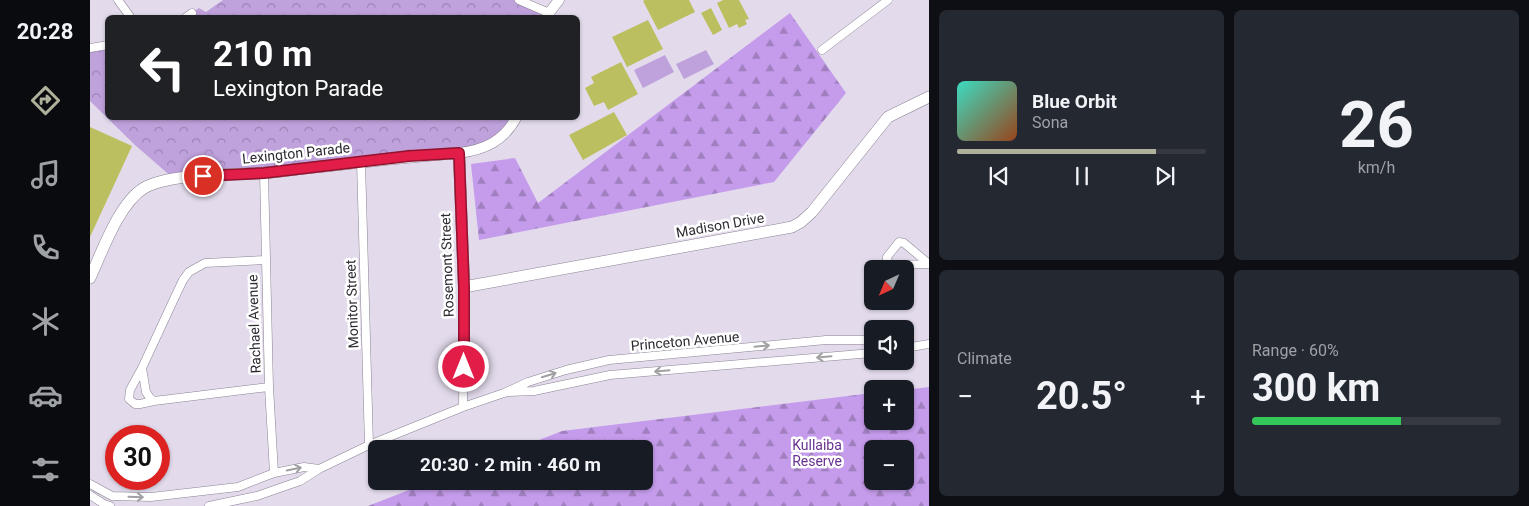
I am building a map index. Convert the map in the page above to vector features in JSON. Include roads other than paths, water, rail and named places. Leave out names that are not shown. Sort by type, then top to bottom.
[{"type":"main road","name":"Madison Drive","points":[[464,287],[792,227],[812,212],[888,117],[929,97]]},
{"type":"main road","name":"Rosemont Street","points":[[459,153],[464,287]]},
{"type":"main road","name":"Lexington Parade","points":[[90,278],[128,202],[143,188],[154,183],[174,178],[264,173],[409,156],[459,153]]},
{"type":"street","points":[[118,0],[129,15]]},
{"type":"street","points":[[519,0],[548,15],[559,0]]},
{"type":"street","points":[[822,50],[888,0]]},
{"type":"street","points":[[90,48],[105,46]]},
{"type":"street","name":"Lexington Parade","points":[[459,153],[477,151],[495,142],[515,120]]},
{"type":"street","name":"Monitor Street","points":[[361,162],[369,440]]},
{"type":"street","name":"Rachael Avenue","points":[[264,173],[268,387],[274,474]]},
{"type":"street","points":[[902,242],[929,264],[894,266],[887,258],[897,243],[902,242]]},
{"type":"street","points":[[265,260],[205,263],[189,272],[183,280],[128,395],[129,399],[135,404],[140,404],[268,387]]},
{"type":"street","name":"Rosemont Street","points":[[463,407],[464,287]]},
{"type":"street","name":"Princeton Avenue","points":[[381,440],[528,382],[609,360],[826,340],[864,340]]},
{"type":"street","points":[[914,343],[927,344]]},
{"type":"street","points":[[914,346],[927,344]]},
{"type":"street","name":"Princeton Avenue","points":[[504,393],[534,391],[610,375],[864,354]]},
{"type":"street","points":[[142,368],[146,392],[154,401]]},
{"type":"street","name":"Princeton Avenue","points":[[209,506],[257,496],[300,481],[319,469],[368,445]]},
{"type":"street","name":"Princeton Avenue","points":[[90,484],[112,496],[151,497],[238,487],[274,474],[304,467],[319,469]]},
{"type":"street","points":[[90,495],[110,506]]},
{"type":"park label","name":"Kullaiba Reserve","points":[[817,454]]}]
